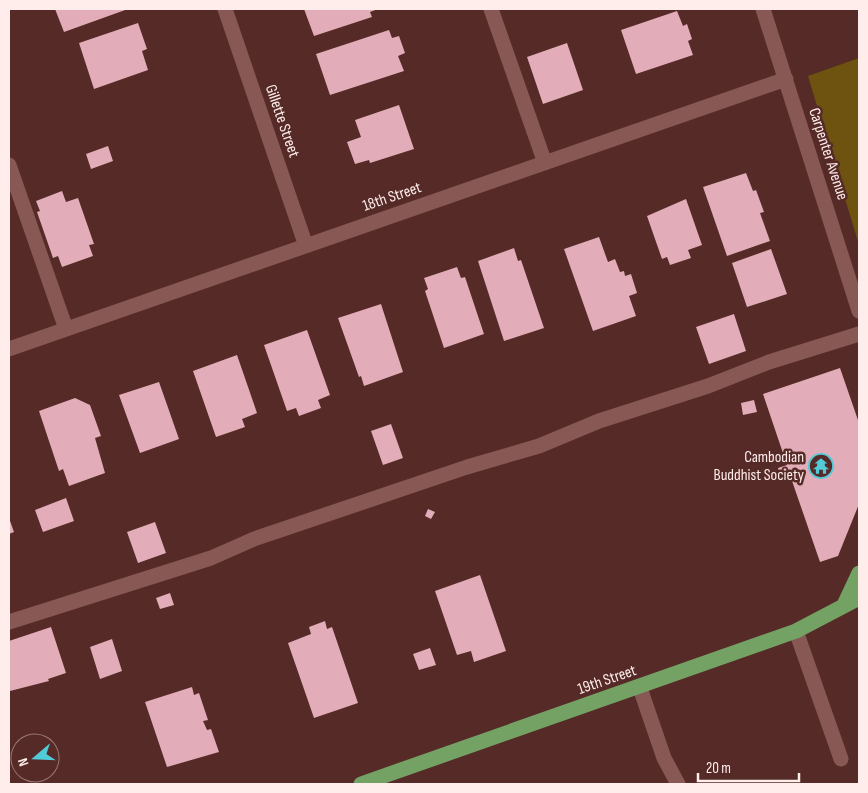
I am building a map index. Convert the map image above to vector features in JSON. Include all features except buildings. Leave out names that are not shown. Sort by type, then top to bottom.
[{"type":"main road","points":[[844,605],[859,573]]},
{"type":"main road","name":"19th Street","points":[[361,784],[640,688],[796,631],[859,598]]},
{"type":"street","name":"Gillette Street","points":[[225,9],[306,246]]},
{"type":"street","points":[[491,9],[545,163]]},
{"type":"street","name":"Carpenter Avenue","points":[[763,9],[859,311]]},
{"type":"street","name":"18th Street","points":[[9,348],[786,79]]},
{"type":"street","points":[[9,164],[66,329]]},
{"type":"street","points":[[9,622],[211,558],[254,538],[467,467],[539,446],[599,422],[708,386],[769,362],[859,334]]},
{"type":"street","points":[[796,631],[841,759]]},
{"type":"street","points":[[640,688],[664,758],[678,784]]},
{"type":"shaded area","points":[[859,58],[859,245],[808,76]]},
{"type":"place","name":"Cambodian Buddhist Society","points":[[821,466]]}]
